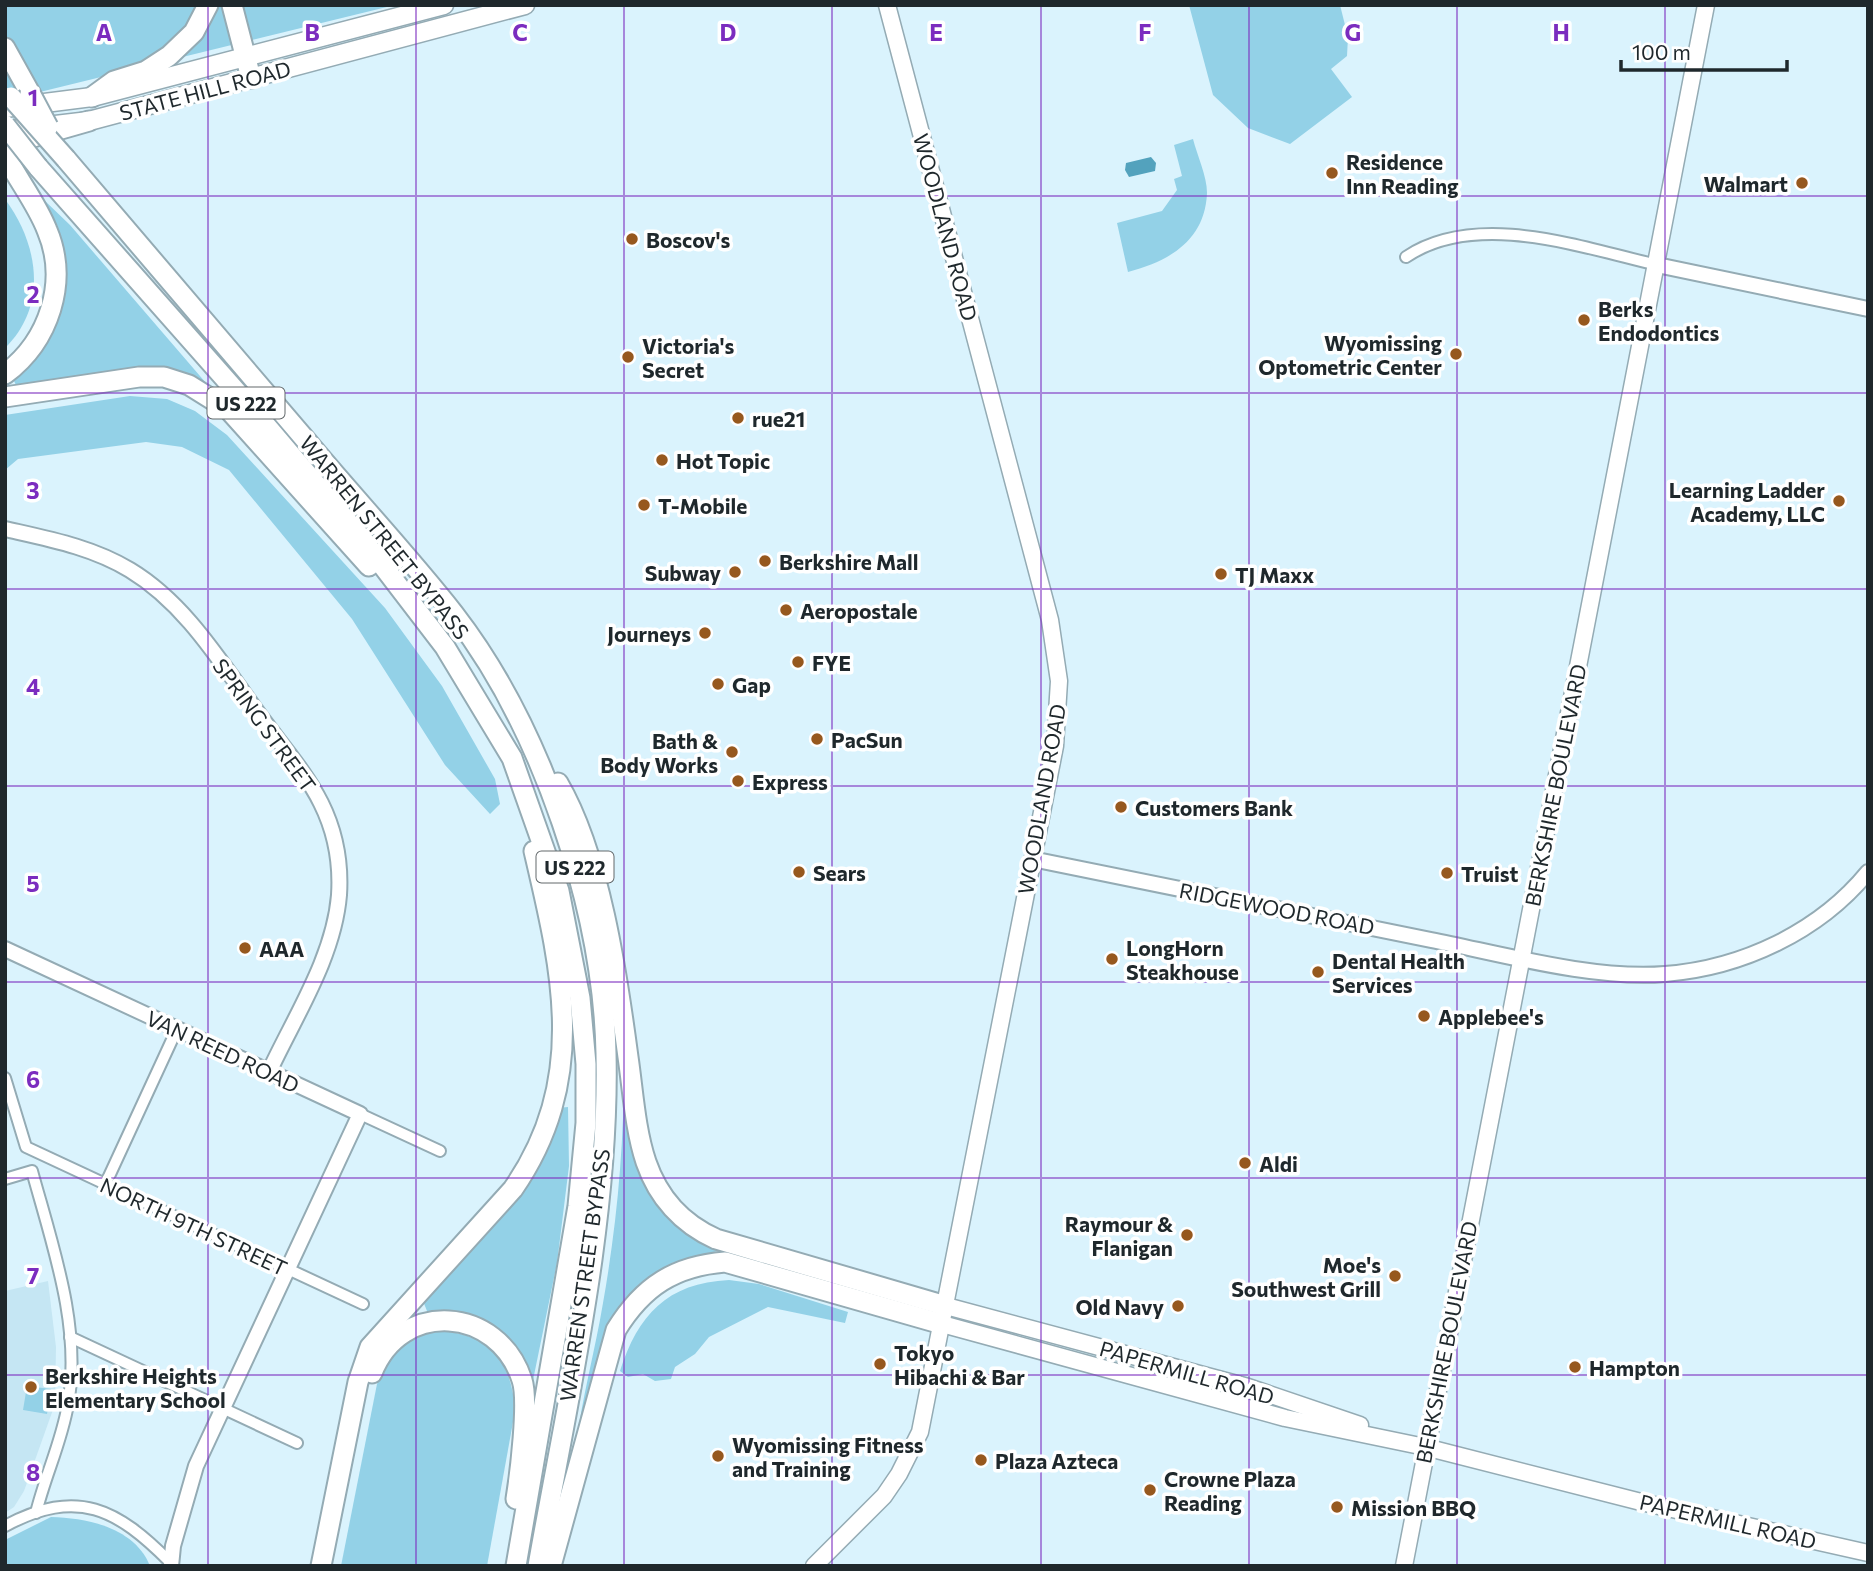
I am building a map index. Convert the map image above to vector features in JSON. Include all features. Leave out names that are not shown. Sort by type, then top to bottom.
[{"type":"highway","points":[[92,97],[114,81],[146,71],[169,56],[194,32],[208,5]]},
{"type":"highway","points":[[232,5],[253,67]]},
{"type":"highway","points":[[243,5],[253,67]]},
{"type":"highway","name":"WARREN STREET BYPASS","points":[[5,48],[13,97],[455,617],[514,710],[554,803],[586,900],[603,987],[606,1053],[604,1138],[593,1247],[538,1566]]},
{"type":"highway","points":[[5,374],[29,351],[43,328],[53,304],[57,277],[52,244],[44,223],[6,154],[89,121]]},
{"type":"highway","name":"WARREN STREET BYPASS","points":[[5,125],[37,167],[258,416],[363,540],[445,647],[512,758],[559,891],[580,998],[586,1076],[586,1123],[578,1206],[516,1566]]},
{"type":"highway","points":[[5,397],[148,377],[180,381],[205,393],[229,411],[397,598],[445,647]]},
{"type":"highway","points":[[514,710],[565,796],[583,844],[600,903],[622,1012],[640,1139],[646,1163],[666,1200],[690,1225],[716,1239],[944,1315]]},
{"type":"highway","points":[[321,1566],[358,1382],[370,1348],[513,1189],[545,1132],[558,1087],[562,1036],[558,957],[512,758]]},
{"type":"highway","points":[[551,1566],[616,1330],[633,1306],[667,1277],[693,1266],[725,1262],[944,1315]]},
{"type":"highway","points":[[332,1566],[369,1381],[377,1360],[410,1329],[430,1321],[442,1320],[475,1326],[496,1339],[513,1360],[523,1383],[517,1493],[506,1566]]},
{"type":"main road","name":"STATE HILL ROAD","points":[[5,131],[89,121],[444,5]]},
{"type":"main road","name":"STATE HILL ROAD","points":[[13,97],[92,97],[253,67],[525,5]]},
{"type":"main road","name":"WOODLAND ROAD","points":[[814,1566],[876,1505],[899,1475],[920,1432],[1059,717],[1059,678],[1055,644],[887,5]]},
{"type":"main road","name":"BERKSHIRE BOULEVARD","points":[[1404,1566],[1706,5]]},
{"type":"main road","name":"PAPERMILL ROAD","points":[[944,1315],[1248,1387],[1425,1447],[1641,1502],[1868,1553]]},
{"type":"street","points":[[1406,257],[1434,242],[1457,236],[1500,233],[1868,309]]},
{"type":"street","name":"SPRING STREET","points":[[5,529],[76,545],[112,560],[159,591],[194,628],[304,775],[321,803],[338,858],[337,912],[330,942],[269,1072]]},
{"type":"street","name":"RIDGEWOOD ROAD","points":[[1032,859],[1521,957],[1636,975],[1706,968],[1756,953],[1801,930],[1845,896],[1868,872]]},
{"type":"street","name":"VAN REED ROAD","points":[[5,949],[440,1151]]},
{"type":"street","points":[[105,1185],[177,1029]]},
{"type":"street","name":"NORTH 9TH STREET","points":[[5,1078],[26,1147],[363,1304]]},
{"type":"street","points":[[170,1564],[196,1466],[360,1114]]},
{"type":"street","points":[[5,1179],[32,1171],[54,1250],[70,1337],[68,1404],[36,1513]]},
{"type":"street","points":[[70,1337],[297,1443]]},
{"type":"street","points":[[5,1526],[36,1513],[71,1507],[109,1512],[144,1535],[170,1564]]},
{"type":"shaded area","points":[[5,5],[395,5],[44,91],[5,98]]},
{"type":"shaded area","points":[[1189,5],[1340,5],[1348,37],[1347,56],[1331,69],[1352,97],[1290,144],[1248,128],[1213,95]]},
{"type":"shaded area","points":[[1193,139],[1207,186],[1205,210],[1200,224],[1192,236],[1170,255],[1128,272],[1117,223],[1162,211],[1177,190],[1174,179],[1182,176],[1174,145]]},
{"type":"shaded area","points":[[1151,157],[1156,163],[1155,171],[1129,177],[1125,170],[1126,163]]},
{"type":"shaded area","points":[[5,199],[25,236],[34,275],[33,295],[28,313],[19,331],[5,348]]},
{"type":"shaded area","points":[[44,200],[70,225],[206,383],[185,375],[17,387],[12,377],[52,323],[40,204]]},
{"type":"shaded area","points":[[130,396],[167,399],[195,411],[227,435],[385,608],[442,686],[495,779],[500,804],[490,814],[445,765],[352,619],[229,470],[182,447],[146,442],[18,459],[5,470],[5,415]]},
{"type":"shaded area","points":[[624,1067],[644,1165],[657,1201],[665,1214],[677,1225],[718,1251],[672,1263],[633,1292],[576,1446],[612,1244],[621,1156]]},
{"type":"shaded area","points":[[568,1107],[569,1166],[557,1263],[531,1390],[512,1353],[496,1330],[471,1320],[429,1316],[421,1296],[462,1254],[557,1108]]},
{"type":"shaded area","points":[[729,1280],[759,1284],[848,1312],[845,1323],[768,1307],[709,1337],[695,1354],[675,1367],[671,1379],[655,1381],[643,1374],[628,1377],[620,1371],[636,1334],[658,1306],[672,1295],[688,1288],[707,1282]]},
{"type":"shaded area","name":"Berkshire Heights Elementary School","points":[[48,1281],[56,1347],[55,1404],[24,1491],[14,1507],[5,1513],[5,1291]]},
{"type":"shaded area","points":[[433,1331],[452,1332],[482,1343],[502,1363],[513,1393],[515,1411],[487,1566],[341,1566],[377,1384],[386,1365],[399,1350],[414,1339]]},
{"type":"shaded area","points":[[27,1386],[51,1389],[47,1414],[23,1410]]},
{"type":"shaded area","points":[[51,1517],[95,1523],[122,1534],[143,1553],[150,1566],[5,1566],[5,1540]]},
{"type":"place","name":"Residence Inn Reading","points":[[1332,173]]},
{"type":"place","name":"Walmart","points":[[1802,183]]},
{"type":"place","name":"Boscov's","points":[[632,239]]},
{"type":"place","name":"Berks Endodontics","points":[[1584,320]]},
{"type":"place","name":"Wyomissing Optometric Center","points":[[1456,354]]},
{"type":"place","name":"Victoria's Secret","points":[[628,357]]},
{"type":"place","name":"rue21","points":[[738,418]]},
{"type":"place","name":"Hot Topic","points":[[662,460]]},
{"type":"place","name":"Learning Ladder Academy, LLC","points":[[1839,501]]},
{"type":"place","name":"T-Mobile","points":[[644,505]]},
{"type":"place","name":"Berkshire Mall","points":[[765,561]]},
{"type":"place","name":"Subway","points":[[735,572]]},
{"type":"place","name":"TJ Maxx","points":[[1221,574]]},
{"type":"place","name":"Aeropostale","points":[[786,610]]},
{"type":"place","name":"Journeys","points":[[705,633]]},
{"type":"place","name":"FYE","points":[[798,662]]},
{"type":"place","name":"Gap","points":[[718,684]]},
{"type":"place","name":"PacSun","points":[[817,739]]},
{"type":"place","name":"Bath & Body Works","points":[[732,752]]},
{"type":"place","name":"Express","points":[[738,781]]},
{"type":"place","name":"Customers Bank","points":[[1121,807]]},
{"type":"place","name":"Sears","points":[[799,872]]},
{"type":"place","name":"Truist","points":[[1447,873]]},
{"type":"place","name":"AAA","points":[[245,948]]},
{"type":"place","name":"LongHorn Steakhouse","points":[[1112,959]]},
{"type":"place","name":"Dental Health Services","points":[[1318,972]]},
{"type":"place","name":"Applebee's","points":[[1424,1016]]},
{"type":"place","name":"Aldi","points":[[1245,1163]]},
{"type":"place","name":"Raymour & Flanigan","points":[[1187,1235]]},
{"type":"place","name":"Moe's Southwest Grill","points":[[1395,1276]]},
{"type":"place","name":"Old Navy","points":[[1178,1306]]},
{"type":"place","name":"Tokyo Hibachi & Bar","points":[[880,1364]]},
{"type":"place","name":"Hampton","points":[[1575,1367]]},
{"type":"place","name":"Berkshire Heights Elementary School","points":[[31,1387]]},
{"type":"place","name":"Wyomissing Fitness and Training","points":[[718,1456]]},
{"type":"place","name":"Plaza Azteca","points":[[981,1460]]},
{"type":"place","name":"Crowne Plaza Reading","points":[[1150,1490]]},
{"type":"place","name":"Mission BBQ","points":[[1337,1507]]}]
